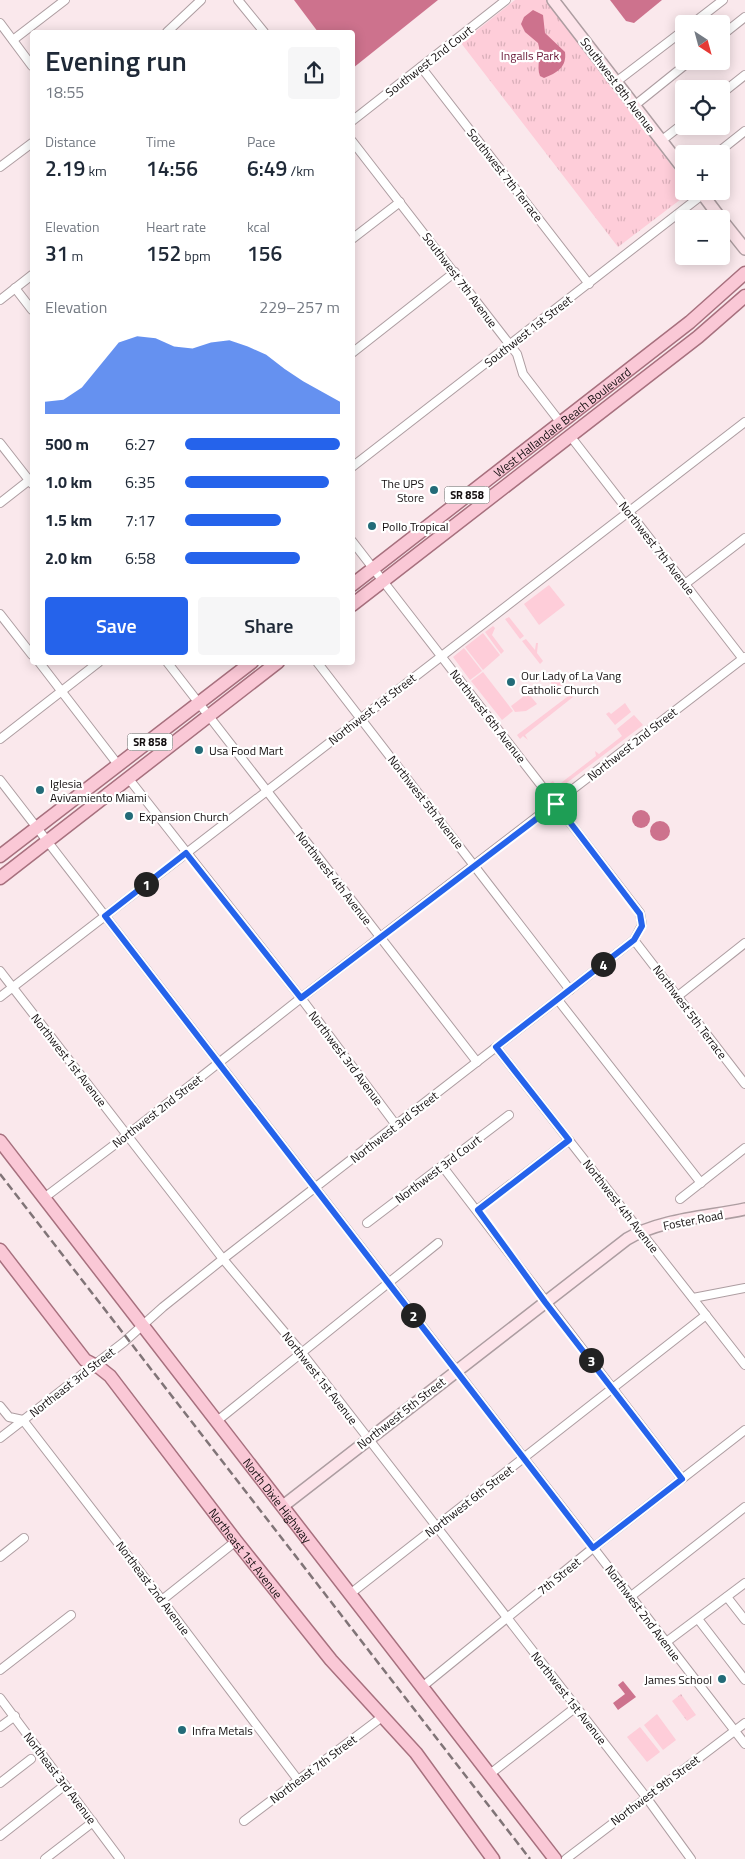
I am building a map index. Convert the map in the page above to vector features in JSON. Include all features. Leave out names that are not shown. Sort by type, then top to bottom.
[{"type":"main road","name":"West Hallandale Beach Boulevard","points":[[355,583],[690,322],[745,273]]},
{"type":"main road","name":"West Hallandale Beach Boulevard","points":[[355,602],[571,437],[698,337],[745,296]]},
{"type":"main road","points":[[571,437],[572,423],[582,405]]},
{"type":"main road","points":[[545,457],[558,436],[560,422]]},
{"type":"main road","name":"SR 858","points":[[0,856],[248,665]]},
{"type":"main road","name":"SR 858","points":[[0,878],[274,665]]},
{"type":"main road","name":"North Dixie Highway","points":[[0,1141],[555,1859]]},
{"type":"main road","name":"Northeast 1st Avenue","points":[[0,1250],[85,1360],[110,1376],[236,1541],[331,1660],[416,1753],[493,1859]]},
{"type":"street","points":[[13,40],[65,0]]},
{"type":"street","points":[[169,30],[201,0]]},
{"type":"street","points":[[238,0],[262,30]]},
{"type":"street","name":"Southwest 2nd Court","points":[[355,120],[506,0]]},
{"type":"street","name":"Southwest 8th Avenue","points":[[553,0],[675,159]]},
{"type":"street","points":[[704,15],[724,0]]},
{"type":"street","points":[[730,29],[745,17]]},
{"type":"street","points":[[0,23],[30,63]]},
{"type":"street","points":[[616,82],[675,37]]},
{"type":"street","name":"Southwest 7th Terrace","points":[[421,67],[589,284]]},
{"type":"street","points":[[634,106],[679,70]]},
{"type":"street","points":[[730,87],[745,75]]},
{"type":"street","points":[[661,141],[675,130]]},
{"type":"street","points":[[727,145],[745,131]]},
{"type":"street","points":[[0,167],[30,144]]},
{"type":"street","name":"Southwest 7th Avenue","points":[[355,145],[510,344],[519,357],[523,374],[560,422]]},
{"type":"street","name":"Southwest 1st Street","points":[[355,465],[589,284],[692,200]]},
{"type":"street","points":[[706,200],[714,210]]},
{"type":"street","points":[[355,237],[400,202]]},
{"type":"street","points":[[730,230],[745,249]]},
{"type":"street","points":[[355,351],[454,272]]},
{"type":"street","points":[[0,300],[30,277]]},
{"type":"street","points":[[15,288],[30,307]]},
{"type":"street","name":"Northwest 1st Street","points":[[0,997],[745,422]]},
{"type":"street","name":"Northwest 7th Avenue","points":[[571,437],[744,658]]},
{"type":"street","points":[[0,443],[30,479]]},
{"type":"street","points":[[0,503],[30,482]]},
{"type":"street","points":[[685,584],[745,538]]},
{"type":"street","name":"Northwest 6th Avenue","points":[[355,546],[640,914],[642,926]]},
{"type":"street","points":[[0,614],[30,652]]},
{"type":"street","name":"Northwest 2nd Street","points":[[44,1198],[744,658]]},
{"type":"street","points":[[41,665],[119,766]]},
{"type":"street","points":[[0,739],[95,665]]},
{"type":"street","name":"Northwest 4th Avenue","points":[[169,665],[477,1062]]},
{"type":"street","name":"Northwest 5th Avenue","points":[[319,665],[570,990]]},
{"type":"street","name":"Northwest 3rd Avenue","points":[[129,779],[301,998],[396,1125]]},
{"type":"street","name":"Northwest 2nd Avenue","points":[[0,780],[745,1744]]},
{"type":"street","name":"Northwest 3rd Street","points":[[142,1325],[223,1259],[634,940],[642,926]]},
{"type":"street","name":"Northwest 5th Terrace","points":[[634,940],[745,1084]]},
{"type":"street","points":[[678,996],[745,943]]},
{"type":"street","name":"Northwest 1st Avenue","points":[[0,971],[223,1259],[302,1353],[646,1797],[691,1859]]},
{"type":"street","points":[[558,1000],[701,1183]]},
{"type":"street","name":"Northwest 4th Avenue","points":[[496,1047],[745,1365]]},
{"type":"street","name":"Northwest 3rd Court","points":[[367,1223],[509,1115]]},
{"type":"street","points":[[478,1210],[569,1140]]},
{"type":"street","points":[[680,1199],[745,1148]]},
{"type":"street","points":[[443,1166],[682,1479]]},
{"type":"street","name":"Foster Road","points":[[640,1231],[670,1223],[745,1210]]},
{"type":"street","name":"Northwest 5th Street","points":[[283,1506],[456,1370],[640,1231]]},
{"type":"street","points":[[217,1421],[438,1243]]},
{"type":"street","points":[[694,1298],[745,1288]]},
{"type":"street","name":"Northwest 6th Street","points":[[350,1594],[706,1315]]},
{"type":"street","name":"Northeast 3rd Street","points":[[0,1438],[124,1342],[142,1325]]},
{"type":"street","name":"Northeast 2nd Avenue","points":[[0,1406],[9,1418],[23,1420],[298,1780]]},
{"type":"street","name":"7th Street","points":[[422,1686],[593,1548],[745,1430]]},
{"type":"street","points":[[630,1597],[745,1508]]},
{"type":"street","points":[[0,1557],[24,1538]]},
{"type":"street","points":[[162,1600],[236,1541]]},
{"type":"street","points":[[666,1643],[745,1583]]},
{"type":"street","points":[[727,1597],[745,1620]]},
{"type":"street","points":[[0,1670],[71,1615]]},
{"type":"street","points":[[698,1619],[745,1680]]},
{"type":"street","name":"Northeast 3rd Avenue","points":[[0,1698],[119,1859]]},
{"type":"street","points":[[490,1774],[576,1708]]},
{"type":"street","points":[[0,1728],[14,1716]]},
{"type":"street","name":"Northeast 7th Street","points":[[244,1821],[382,1717]]},
{"type":"street","name":"Northwest 9th Street","points":[[566,1859],[745,1722]]},
{"type":"street","points":[[0,1783],[32,1759]]},
{"type":"street","points":[[0,1836],[65,1785]]},
{"type":"street","points":[[45,1859],[93,1822]]},
{"type":"green space","name":"Ingalls Park","points":[[515,0],[547,0],[675,170],[675,200],[680,200],[618,247],[461,43]]},
{"type":"green space","points":[[549,585],[565,605],[539,625],[524,604]]},
{"type":"green space","points":[[509,617],[524,636],[520,639],[505,619]]},
{"type":"green space","points":[[493,626],[495,628],[492,635],[504,651],[501,654],[485,632]]},
{"type":"green space","points":[[483,633],[500,655],[483,670],[465,647]]},
{"type":"green space","points":[[526,639],[535,650],[536,643],[538,643],[537,653],[543,661],[540,664],[522,641]]},
{"type":"green space","points":[[464,648],[482,671],[470,680],[453,657]]},
{"type":"green space","points":[[483,672],[513,711],[502,720],[471,681]]},
{"type":"green space","points":[[553,675],[562,678],[564,681],[564,684],[554,691],[550,688]]},
{"type":"green space","points":[[528,693],[537,704],[526,711],[515,712],[511,706]]},
{"type":"green space","points":[[571,694],[573,697],[525,735],[528,740],[523,736],[520,739],[517,735]]},
{"type":"green space","points":[[625,703],[631,712],[615,725],[606,714],[609,712],[611,714]]},
{"type":"green space","points":[[634,715],[643,725],[556,791],[550,783],[553,781],[557,786],[596,756],[595,751],[599,754],[622,736],[617,729]]},
{"type":"green space","points":[[681,1694],[696,1715],[687,1721],[672,1701]]},
{"type":"green space","points":[[657,1714],[676,1740],[663,1750],[644,1725]]},
{"type":"green space","points":[[640,1727],[660,1752],[647,1762],[627,1737]]},
{"type":"shaded area","points":[[294,0],[438,0],[355,66],[355,30],[316,30]]},
{"type":"shaded area","points":[[610,0],[662,0],[634,23],[626,21]]},
{"type":"shaded area","points":[[533,10],[543,15],[545,33],[565,52],[563,66],[544,78],[540,76],[539,72],[538,43],[525,32],[521,24],[524,17]]},
{"type":"shaded area","points":[[637,810],[645,810],[650,815],[648,826],[637,828],[632,823],[632,815]]},
{"type":"shaded area","points":[[660,821],[667,824],[670,831],[667,838],[660,841],[653,838],[650,831],[653,824]]},
{"type":"shaded area","points":[[623,1681],[636,1697],[618,1710],[613,1703],[625,1694],[618,1685]]},
{"type":"railway","points":[[0,1174],[530,1859]]},
{"type":"place","name":"The UPS Store","points":[[434,490]]},
{"type":"place","name":"Pollo Tropical","points":[[372,526]]},
{"type":"place","name":"Our Lady of La Vang Catholic Church","points":[[511,682]]},
{"type":"place","name":"Usa Food Mart","points":[[199,750]]},
{"type":"place","name":"Iglesia Avivamiento Miami","points":[[40,790]]},
{"type":"place","name":"Expansion Church","points":[[129,816]]},
{"type":"place","name":"James School","points":[[722,1679]]},
{"type":"place","name":"Infra Metals","points":[[182,1730]]},
{"type":"route","points":[[556,804],[640,914],[642,926],[634,940],[496,1047],[569,1140],[478,1210],[545,1302],[682,1479],[593,1548],[105,916],[186,853],[301,998],[556,804]]}]
